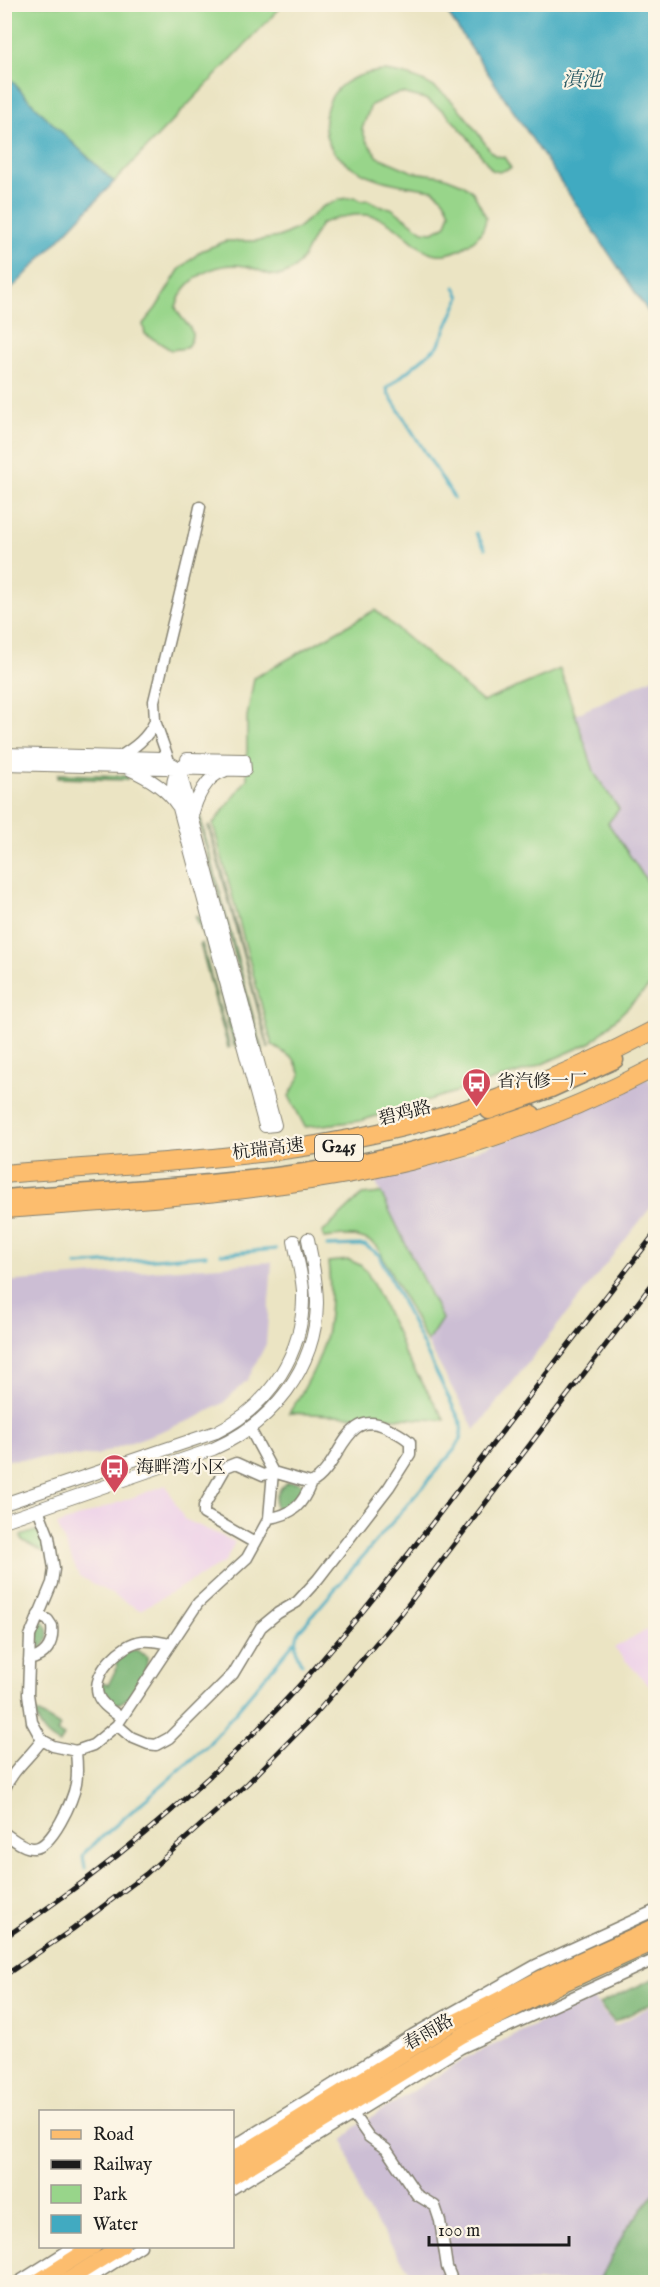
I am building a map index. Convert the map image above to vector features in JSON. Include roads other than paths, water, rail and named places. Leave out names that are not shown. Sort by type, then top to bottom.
[{"type":"highway","name":"杭瑞高速","points":[[4,1174],[290,1149],[398,1128],[490,1102],[540,1083],[592,1061],[656,1029]]},
{"type":"highway","name":"碧鸡路","points":[[4,1182],[231,1164],[314,1153],[395,1137],[474,1116],[551,1089],[656,1038]]},
{"type":"highway","name":"碧鸡路","points":[[4,1198],[277,1176],[400,1154],[481,1131],[560,1103],[656,1058]]},
{"type":"highway","name":"杭瑞高速","points":[[4,1210],[262,1187],[410,1161],[483,1140],[554,1114],[656,1067]]},
{"type":"main road","name":"春雨路","points":[[234,2159],[453,2023],[542,1977],[656,1926]]},
{"type":"main road","name":"春雨路","points":[[234,2176],[461,2036],[558,1986],[656,1942]]},
{"type":"main road","points":[[37,2283],[89,2251],[114,2248]]},
{"type":"main road","points":[[65,2283],[89,2251]]},
{"type":"street","points":[[168,758],[155,721],[154,701],[200,507]]},
{"type":"street","points":[[122,762],[152,729],[155,721]]},
{"type":"street","points":[[4,754],[122,762],[179,768],[245,770],[244,760],[168,758],[122,762],[4,764]]},
{"type":"street","points":[[153,758],[179,768]]},
{"type":"street","points":[[179,768],[192,759]]},
{"type":"street","points":[[122,762],[165,791],[186,814],[275,1125],[265,1126],[186,814],[179,768]]},
{"type":"street","points":[[186,814],[204,787],[218,772],[228,770]]},
{"type":"street","points":[[4,1504],[210,1435],[238,1420],[257,1405],[273,1387],[286,1366],[299,1331],[303,1293],[294,1241],[308,1239],[315,1274],[317,1303],[310,1347],[298,1374],[272,1410],[250,1429],[213,1449],[4,1521]]},
{"type":"street","points":[[170,1644],[140,1641],[127,1646],[108,1662],[98,1681],[98,1696],[102,1703],[131,1737],[148,1744],[156,1745],[169,1737],[233,1674],[261,1627],[278,1613],[297,1602],[318,1579],[389,1487],[410,1454],[410,1442],[405,1437],[376,1423],[363,1423],[350,1434],[324,1474],[311,1483],[306,1496],[294,1510],[269,1518]]},
{"type":"street","points":[[38,1509],[49,1537],[54,1569],[52,1583],[30,1636],[28,1694],[32,1722],[42,1740],[53,1746],[76,1751],[93,1744],[119,1721],[198,1604],[209,1591],[239,1566],[269,1518],[273,1472],[250,1429]]},
{"type":"street","points":[[255,1543],[204,1514],[204,1506],[223,1471],[230,1465],[242,1464],[264,1475],[273,1472],[311,1483]]},
{"type":"street","points":[[29,1660],[39,1657],[51,1643],[52,1626],[38,1615]]},
{"type":"street","points":[[4,1790],[14,1771],[33,1753],[42,1740]]},
{"type":"street","points":[[4,1833],[28,1848],[40,1847],[49,1839],[70,1801],[76,1784],[76,1751]]},
{"type":"street","points":[[234,2146],[464,2005],[551,1957],[656,1910]]},
{"type":"street","points":[[234,2188],[461,2048],[656,1959]]},
{"type":"street","points":[[353,2114],[369,2138],[386,2149],[417,2195],[435,2206],[440,2221],[447,2267],[453,2283]]},
{"type":"street","points":[[84,2283],[139,2248]]},
{"type":"street","points":[[18,2283],[89,2251]]},
{"type":"water","name":"滇池","points":[[442,5],[655,5],[655,322]]},
{"type":"water","points":[[5,73],[44,115],[114,182],[5,296]]},
{"type":"waterway","points":[[454,498],[387,388],[438,346],[460,297],[455,287]]},
{"type":"waterway","points":[[476,533],[485,548]]},
{"type":"waterway","points":[[302,1664],[296,1648],[299,1631],[455,1449],[461,1430],[461,1423],[379,1255],[365,1245],[327,1246]]},
{"type":"waterway","points":[[221,1254],[276,1249]]},
{"type":"waterway","points":[[76,1265],[206,1255]]},
{"type":"waterway","points":[[85,1868],[83,1856],[86,1851],[207,1746],[295,1641]]},
{"type":"railway","points":[[4,1938],[78,1886],[150,1829],[251,1737],[282,1704],[377,1594],[656,1232]]},
{"type":"railway","points":[[4,1976],[73,1929],[146,1874],[248,1783],[313,1717],[401,1614],[656,1279]]},
{"type":"place","name":"省汽修一厂","points":[[476,1108]]},
{"type":"place","name":"海畔湾小区","points":[[115,1494]]}]
